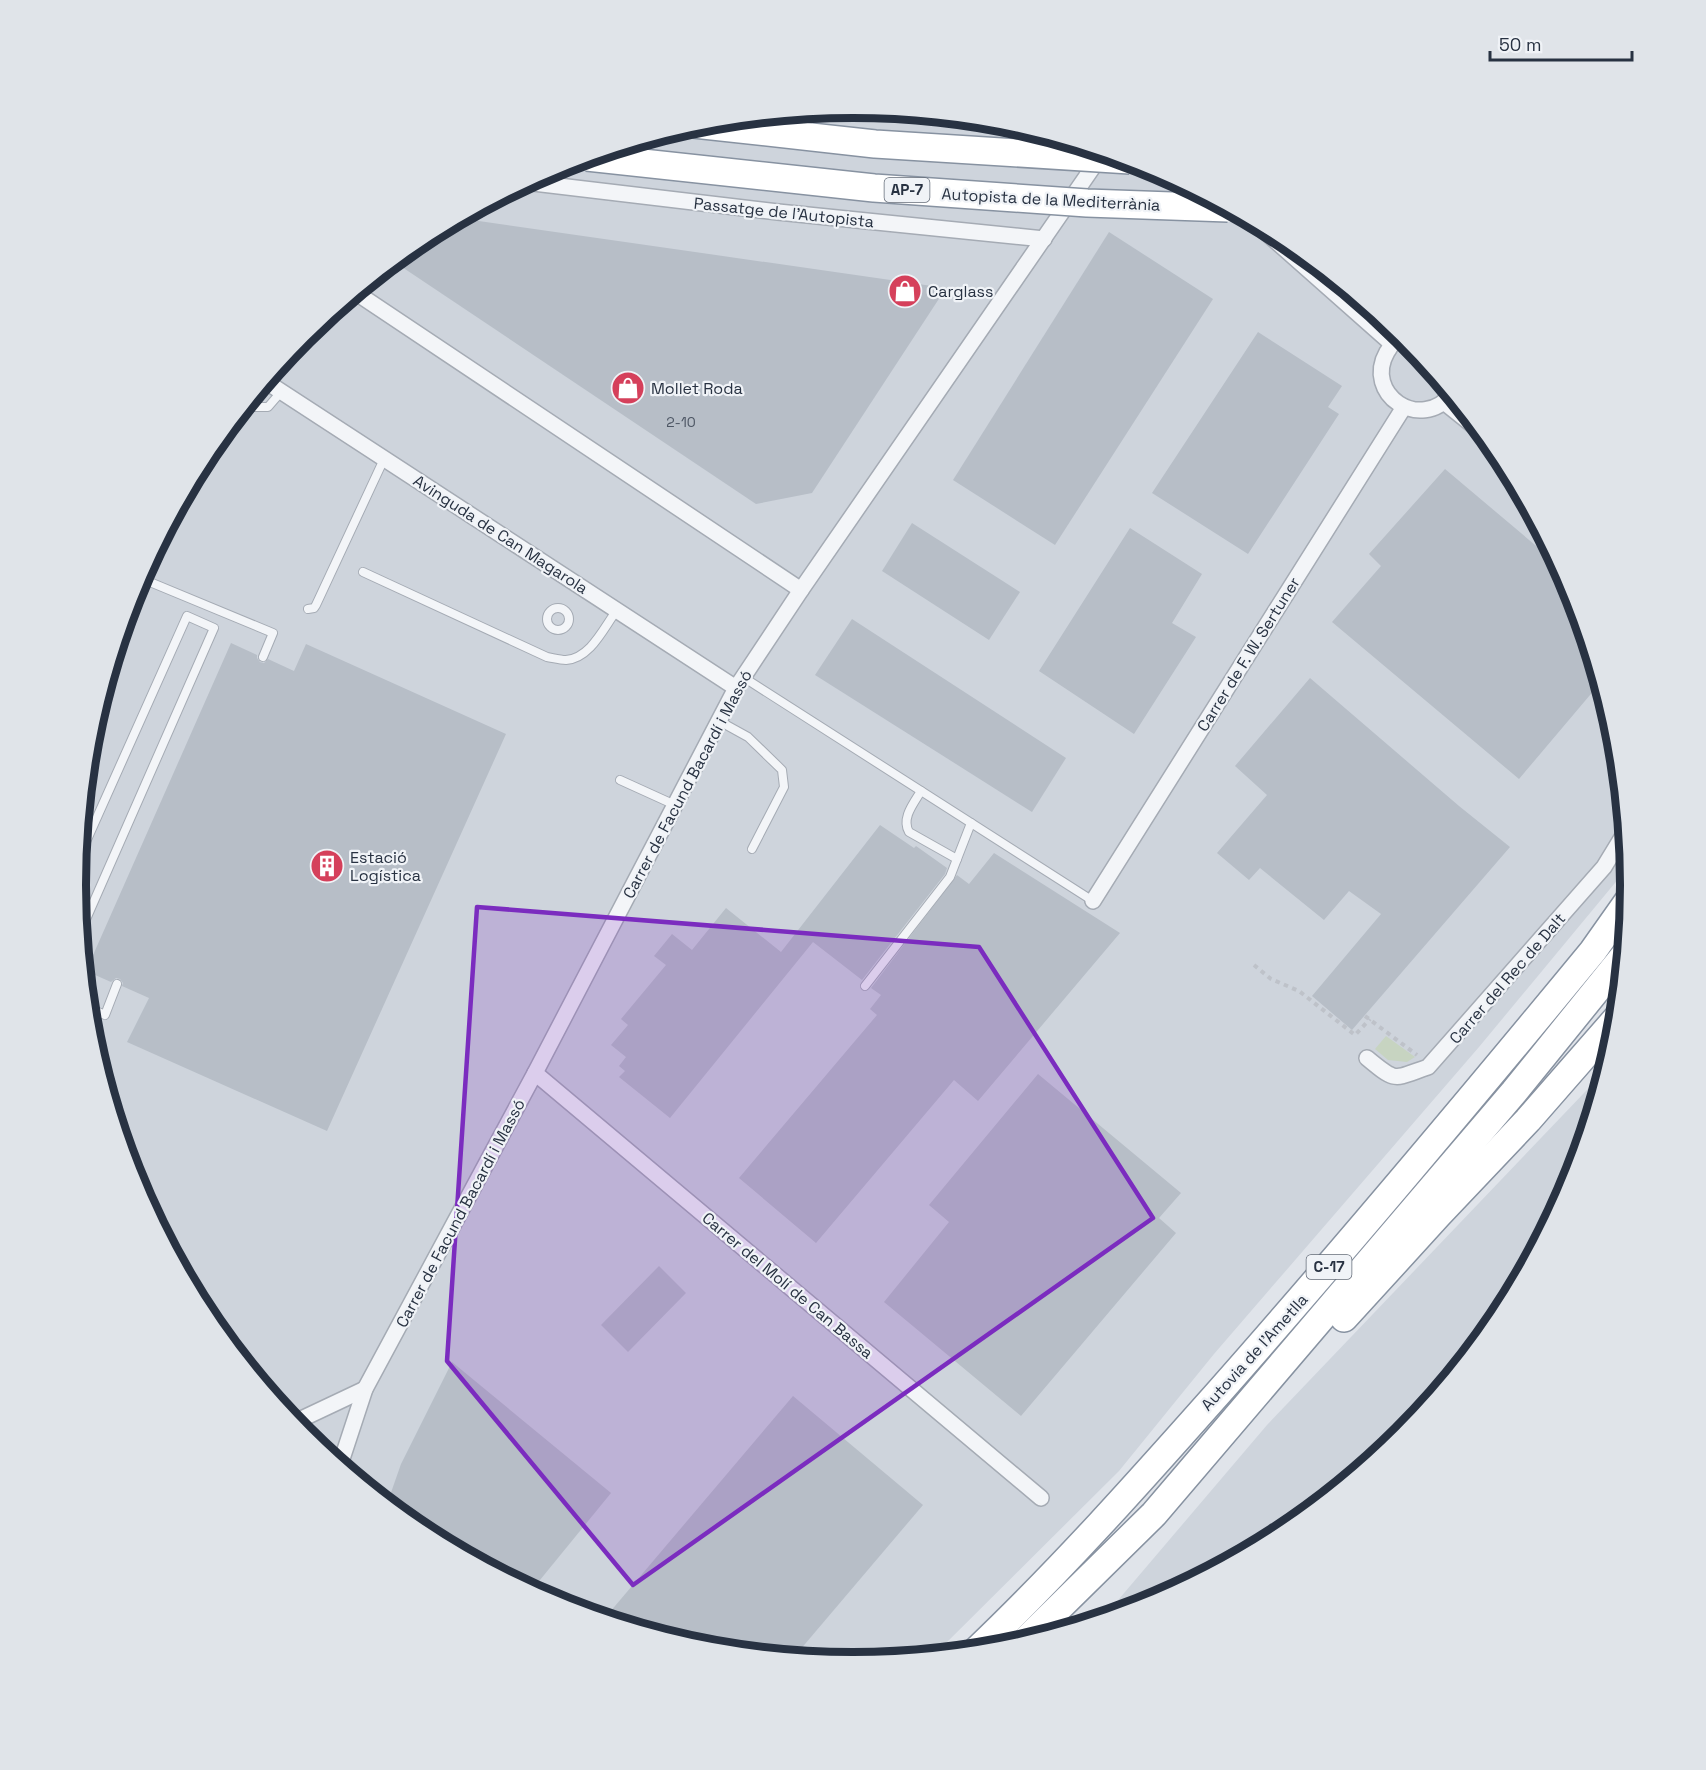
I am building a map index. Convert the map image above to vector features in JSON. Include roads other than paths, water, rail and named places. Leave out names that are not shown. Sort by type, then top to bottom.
[{"type":"highway","points":[[729,128],[875,144],[1100,158]]},
{"type":"highway","name":"Autopista de la Mediterrània","points":[[604,159],[874,188],[1087,203],[1212,207]]},
{"type":"highway","name":"Autovia de l'Ametlla","points":[[987,1641],[1155,1463],[1321,1277],[1593,951],[1619,914]]},
{"type":"highway","name":"Autovia de l'Ametlla","points":[[1036,1630],[1154,1514],[1514,1092],[1616,966]]},
{"type":"highway","points":[[1154,1514],[1210,1465],[1528,1120],[1607,1030]]},
{"type":"highway","points":[[1574,1068],[1604,1044]]},
{"type":"street","name":"Carrer de Facund Bacardí i Massó","points":[[343,1458],[365,1389],[535,1073],[740,682],[1100,158]]},
{"type":"street","name":"Passatge de l'Autopista","points":[[542,184],[778,212],[1044,239]]},
{"type":"street","points":[[1330,285],[1360,309]]},
{"type":"street","points":[[361,296],[801,590]]},
{"type":"street","points":[[1397,343],[1382,360],[1382,379],[1389,396],[1404,407],[1418,411],[1432,409],[1446,399]]},
{"type":"street","name":"Avinguda de Can Magarola","points":[[271,385],[617,610],[740,682]]},
{"type":"street","name":"Carrer de F. W. Sertuner","points":[[1093,901],[1404,407]]},
{"type":"street","name":"Carrer del Rec de Dalt","points":[[1367,1058],[1387,1075],[1396,1078],[1428,1067],[1604,867],[1619,842]]},
{"type":"street","name":"Carrer del Molí de Can Bassa","points":[[535,1073],[1041,1498]]},
{"type":"street","points":[[302,1419],[365,1389]]},
{"type":"lane","points":[[253,407],[268,408],[281,392]]},
{"type":"lane","points":[[308,609],[314,608],[384,459]]},
{"type":"lane","points":[[363,572],[547,657],[566,660],[578,657],[588,650],[617,610]]},
{"type":"lane","points":[[149,581],[273,633],[263,657]]},
{"type":"lane","points":[[87,840],[187,616],[214,628],[87,918]]},
{"type":"lane","points":[[740,682],[971,823],[1093,901]]},
{"type":"lane","points":[[719,721],[748,737],[782,770],[784,787],[752,849]]},
{"type":"lane","points":[[620,780],[675,805]]},
{"type":"lane","points":[[921,792],[908,816],[906,826],[909,832],[957,859]]},
{"type":"lane","points":[[865,986],[950,877],[971,823]]},
{"type":"lane","points":[[96,1011],[105,1015],[117,984]]},
{"type":"place","name":"Carglass","points":[[905,291]]},
{"type":"place","name":"Mollet Roda","points":[[628,388]]},
{"type":"place","name":"Estació Logística","points":[[327,866]]}]
